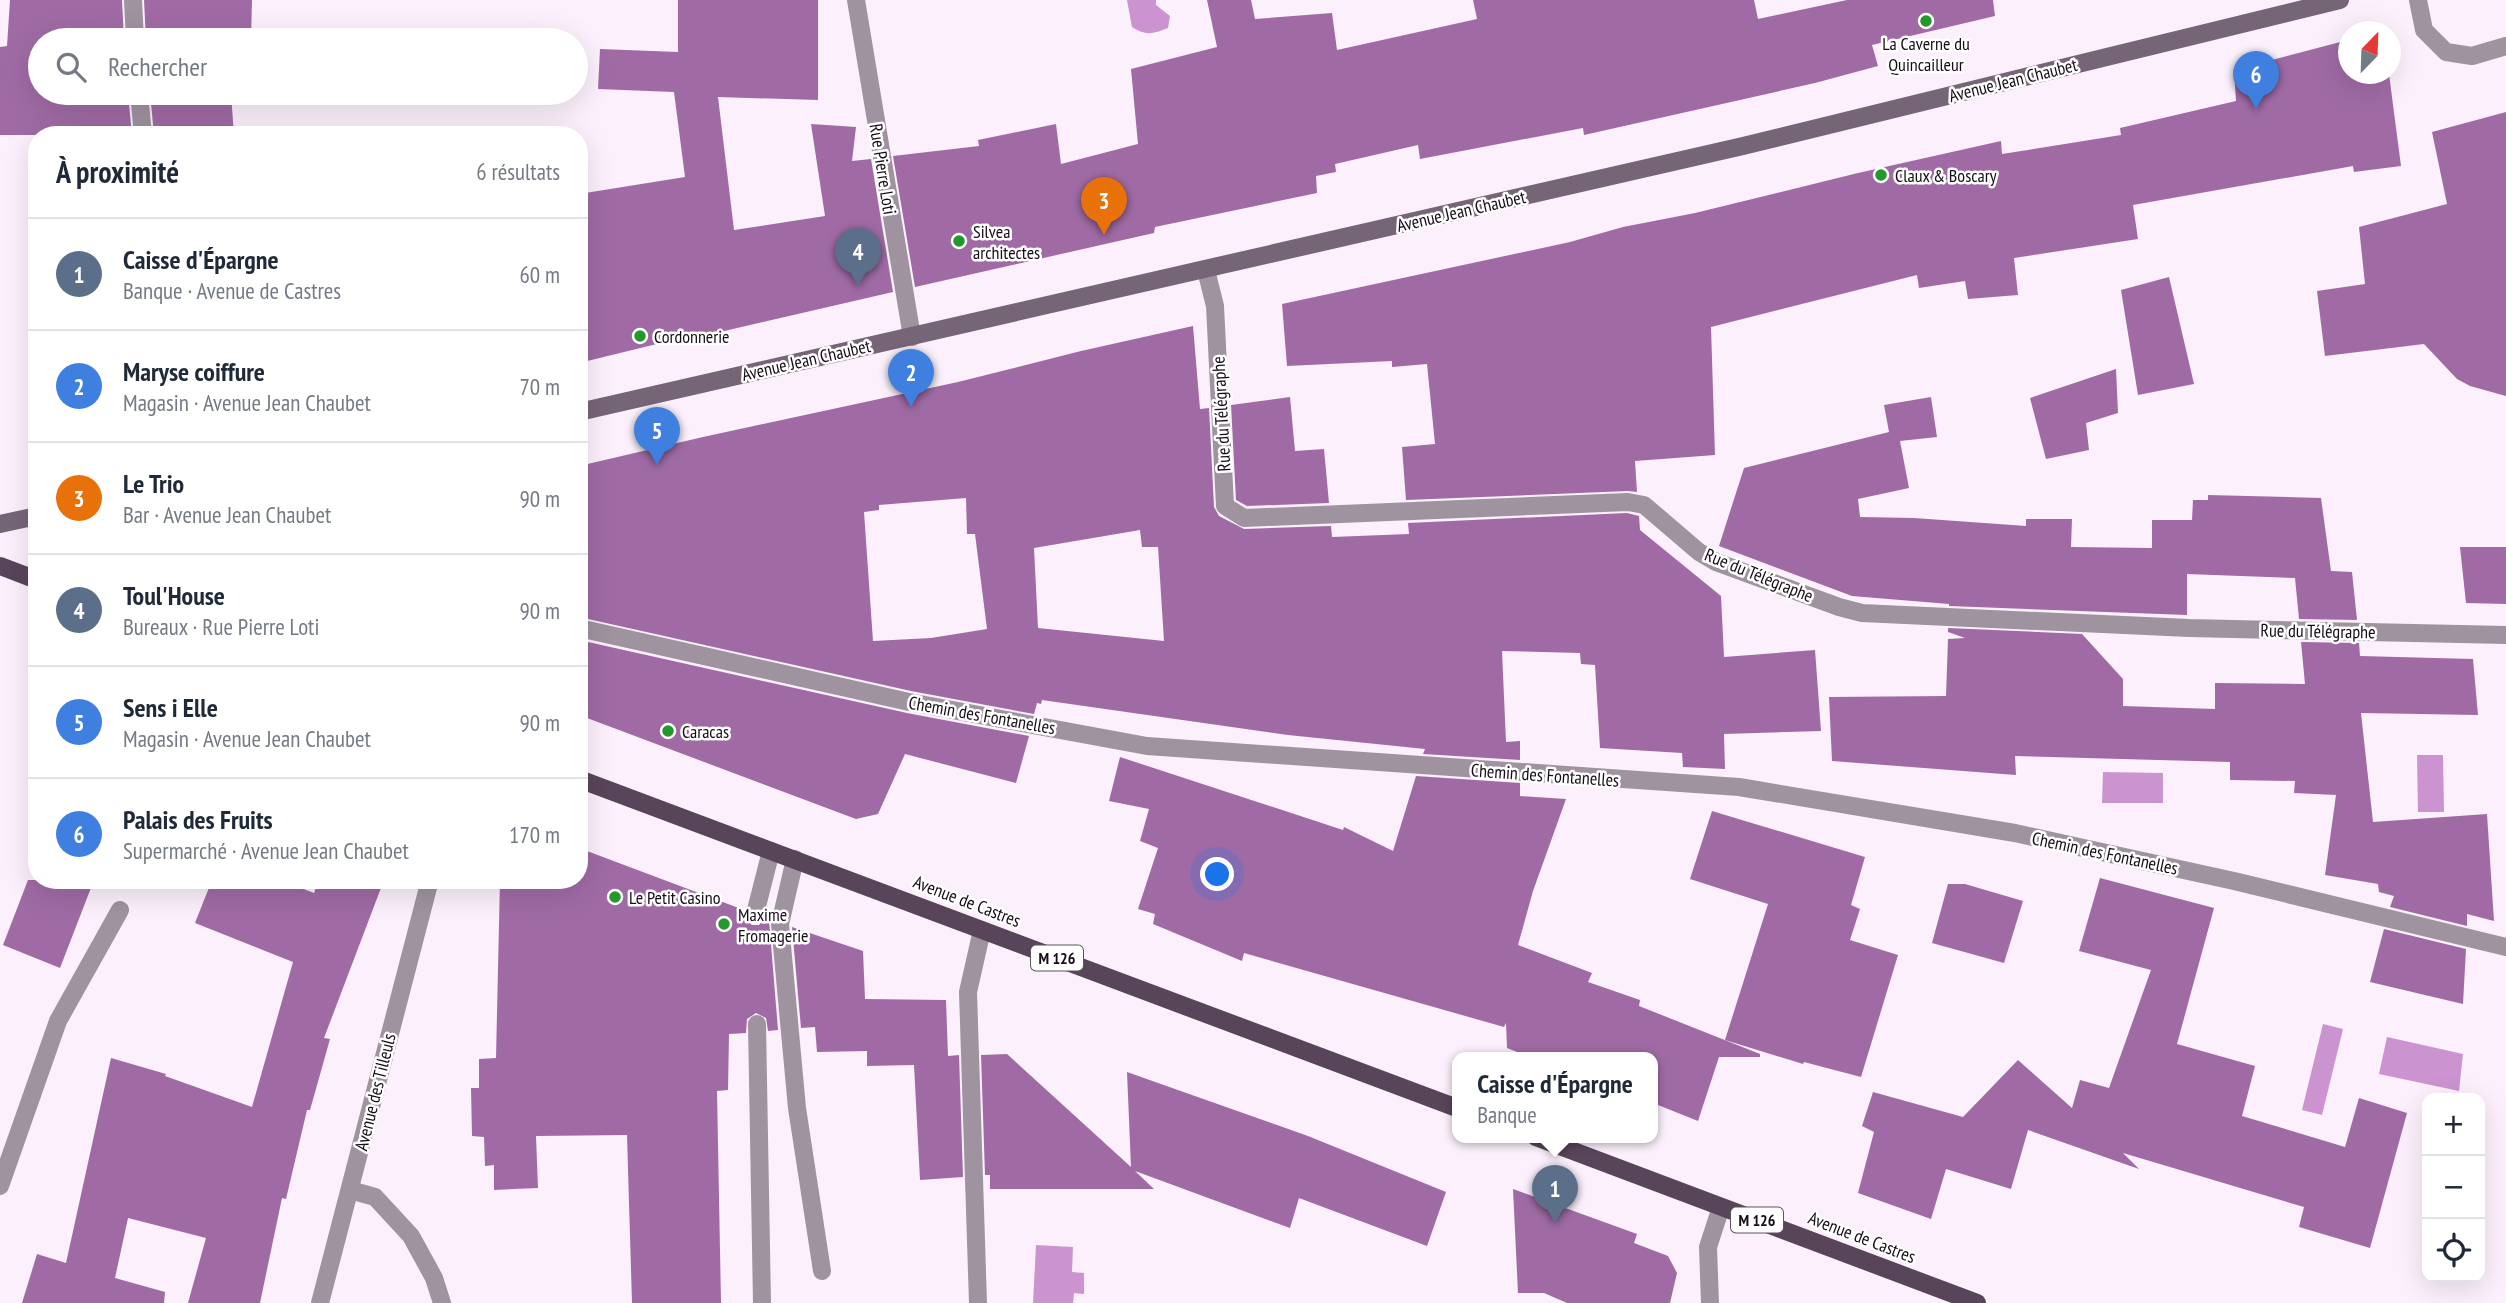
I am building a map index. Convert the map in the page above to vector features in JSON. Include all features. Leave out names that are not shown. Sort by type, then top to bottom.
[{"type":"main road","name":"Avenue Jean Chaubet","points":[[588,410],[1743,146],[2340,0]]},
{"type":"main road","points":[[0,524],[28,518]]},
{"type":"main road","points":[[0,566],[28,577]]},
{"type":"main road","name":"Avenue de Castres","points":[[588,782],[1452,1106]]},
{"type":"main road","name":"Avenue de Castres","points":[[1552,1143],[1978,1303]]},
{"type":"street","points":[[134,0],[135,28]]},
{"type":"street","name":"Rue Pierre Loti","points":[[856,0],[912,337]]},
{"type":"street","points":[[2418,0],[2424,30],[2446,52],[2472,57],[2506,46]]},
{"type":"street","points":[[140,105],[142,126]]},
{"type":"street","name":"Rue du Télégraphe","points":[[1206,270],[1215,306],[1225,506],[1244,518],[1628,502],[1644,505],[1699,552],[1716,562],[1862,613],[2189,628],[2506,635]]},
{"type":"street","name":"Chemin des Fontanelles","points":[[588,630],[909,702],[1147,746],[1739,788],[1822,801],[2015,833],[2234,881],[2506,947]]},
{"type":"street","points":[[755,914],[771,851]]},
{"type":"street","points":[[795,859],[780,923],[797,1108],[822,1271]]},
{"type":"street","name":"Avenue des Tilleuls","points":[[320,1303],[428,889]]},
{"type":"street","points":[[0,1186],[58,1021],[120,910]]},
{"type":"street","points":[[978,1303],[968,992],[982,929]]},
{"type":"street","points":[[757,1024],[762,1303]]},
{"type":"street","points":[[350,1190],[375,1196],[411,1236],[434,1278],[442,1303]]},
{"type":"street","points":[[1710,1303],[1708,1247],[1721,1207]]},
{"type":"shaded area","points":[[1127,0],[1156,0],[1156,5],[1170,16],[1168,28],[1150,33],[1132,27]]},
{"type":"shaded area","points":[[2417,755],[2443,755],[2444,812],[2418,812]]},
{"type":"shaded area","points":[[2103,772],[2163,773],[2163,803],[2102,803]]},
{"type":"shaded area","points":[[2323,1024],[2343,1029],[2322,1115],[2302,1110]]},
{"type":"shaded area","points":[[2387,1037],[2463,1054],[2459,1091],[2379,1074]]},
{"type":"shaded area","points":[[1036,1245],[1073,1247],[1072,1272],[1084,1273],[1084,1294],[1074,1293],[1073,1303],[1033,1303]]},
{"type":"building","points":[[10,0],[122,0],[123,28],[28,28],[28,105],[129,105],[131,126],[28,126],[28,135],[0,135],[0,47],[7,46]]},
{"type":"building","points":[[144,0],[252,0],[251,28],[145,28]]},
{"type":"building","points":[[678,0],[818,0],[818,100],[718,97],[734,230],[825,216],[811,124],[856,127],[852,161],[871,159],[893,292],[707,335],[706,332],[588,361],[588,193],[685,177],[674,92],[598,89],[600,49],[678,52]]},
{"type":"building","points":[[1207,0],[1251,0],[1255,19],[1332,13],[1337,50],[1477,19],[1473,0],[1754,0],[1758,19],[1847,0],[1993,0],[1995,16],[1872,45],[1878,66],[1815,83],[1584,135],[1583,128],[1420,159],[1418,145],[1335,164],[1336,172],[1316,176],[1317,193],[1155,227],[1154,233],[915,287],[893,156],[979,146],[978,140],[1056,124],[1061,164],[1138,144],[1131,69],[1217,47]]},
{"type":"building","points":[[2338,43],[2338,84],[2390,84],[2401,166],[2354,172],[2353,166],[2133,205],[2138,239],[2014,258],[2018,295],[1968,299],[1965,281],[1919,288],[1917,275],[1711,327],[1715,455],[1635,461],[1637,492],[1406,500],[1402,447],[1435,444],[1427,364],[1392,367],[1392,361],[1287,366],[1282,304],[1570,242],[1623,227],[1695,213],[2001,141],[2002,154],[2121,135],[2120,128],[2236,101],[2234,70]]},
{"type":"building","points":[[151,105],[232,105],[233,126],[153,126]]},
{"type":"building","points":[[2506,112],[2506,396],[2470,386],[2457,379],[2424,344],[2325,356],[2317,291],[2365,284],[2359,227],[2447,204],[2432,132]]},
{"type":"building","points":[[2169,277],[2194,384],[2138,395],[2121,290]]},
{"type":"building","points":[[1193,326],[1200,409],[1209,408],[1214,507],[1219,516],[1244,529],[1331,526],[1332,537],[1409,534],[1408,523],[1627,513],[1639,516],[1640,530],[1721,596],[1724,657],[1815,650],[1821,731],[1724,734],[1725,769],[1683,767],[1682,753],[1600,748],[1595,665],[1581,664],[1580,653],[1502,651],[1506,742],[1520,741],[1520,760],[1423,754],[1425,749],[1288,735],[1042,700],[1041,704],[1037,703],[1034,714],[911,691],[588,619],[588,464],[958,382]],"holes":[[[966,498],[967,534],[975,534],[987,629],[931,638],[873,641],[864,512],[879,510],[879,505]],[[1140,530],[1142,547],[1158,547],[1164,641],[1038,628],[1034,548]]]},
{"type":"building","points":[[2116,369],[2118,413],[2086,423],[2089,450],[2046,459],[2030,398]]},
{"type":"building","points":[[1290,397],[1295,451],[1324,449],[1329,503],[1247,506],[1236,500],[1231,405]]},
{"type":"building","points":[[1931,397],[1937,437],[1900,441],[1909,488],[1858,499],[1860,517],[2026,526],[2026,519],[2072,519],[2071,547],[2152,548],[2152,520],[2192,520],[2193,500],[2208,500],[2208,495],[2321,498],[2331,571],[2352,572],[2357,620],[2299,619],[2295,578],[2187,574],[2187,615],[1949,606],[1852,596],[1719,546],[1744,468],[1889,432],[1884,405]]},
{"type":"building","points":[[2460,547],[2506,547],[2506,604],[2466,603]]},
{"type":"building","points":[[1948,628],[2082,634],[2123,679],[2123,706],[2215,709],[2215,683],[2305,684],[2301,642],[2359,643],[2360,656],[2473,659],[2478,715],[2361,713],[2373,822],[2487,814],[2494,921],[2467,914],[2467,926],[2390,907],[2394,896],[2379,892],[2378,884],[2325,875],[2336,795],[2294,793],[2295,781],[2230,780],[2230,762],[2015,756],[2016,775],[1832,761],[1829,697],[1946,696],[1948,639],[1965,638],[1948,632]]},
{"type":"building","points":[[588,642],[907,713],[1029,736],[1016,783],[905,754],[878,814],[856,819],[588,718]]},
{"type":"building","points":[[1120,757],[1343,830],[1344,827],[1393,851],[1416,776],[1520,783],[1520,796],[1566,799],[1533,891],[1518,945],[1592,973],[1588,982],[1640,1000],[1639,1006],[1760,1054],[1760,1057],[1719,1057],[1698,1121],[1658,1105],[1658,1052],[1517,1052],[1507,1048],[1506,1023],[1504,1027],[1244,953],[1242,961],[1153,924],[1155,914],[1138,909],[1158,848],[1140,841],[1149,809],[1109,801]]},
{"type":"building","points":[[1712,811],[1865,857],[1851,905],[1860,909],[1850,940],[1898,955],[1861,1077],[1804,1062],[1803,1064],[1725,1040],[1768,904],[1690,879]]},
{"type":"building","points":[[588,851],[744,910],[744,918],[752,925],[759,925],[765,918],[769,920],[778,1030],[768,1031],[766,1018],[756,1013],[747,1019],[746,1033],[729,1034],[728,1090],[717,1091],[721,1303],[632,1303],[627,1135],[536,1136],[538,1188],[494,1190],[494,1165],[485,1166],[484,1137],[472,1136],[471,1088],[479,1088],[479,1059],[496,1058],[500,889],[588,889]]},
{"type":"building","points":[[2100,878],[2214,908],[2177,1044],[2255,1066],[2242,1116],[2345,1147],[2359,1098],[2407,1113],[2370,1248],[2299,1227],[2304,1207],[2123,1153],[2139,1169],[2028,1130],[2011,1189],[1946,1169],[1931,1219],[1858,1193],[1874,1132],[1862,1126],[1873,1092],[1963,1117],[2018,1060],[2072,1108],[2080,1080],[2109,1088],[2151,970],[2079,951]]},
{"type":"building","points":[[28,880],[28,889],[91,889],[60,968],[3,945]]},
{"type":"building","points":[[1948,884],[1965,884],[2023,901],[2004,963],[1932,943]]},
{"type":"building","points":[[208,889],[304,889],[314,893],[316,889],[381,889],[324,1038],[330,1039],[310,1110],[307,1110],[286,1199],[282,1198],[260,1303],[188,1303],[206,1238],[128,1218],[115,1278],[165,1292],[164,1303],[22,1303],[37,1254],[66,1263],[111,1058],[166,1074],[165,1076],[252,1107],[293,962],[195,923]]},
{"type":"building","points":[[792,927],[863,951],[865,999],[946,1000],[948,1056],[959,1055],[963,1177],[920,1180],[914,1065],[867,1066],[867,1051],[817,1052],[815,1027],[801,1028]]},
{"type":"building","points":[[2384,929],[2466,949],[2463,1004],[2370,982]]},
{"type":"building","points":[[1007,1054],[1131,1167],[1127,1072],[1308,1136],[1446,1192],[1427,1246],[1299,1198],[1290,1228],[1135,1171],[1154,1189],[990,1189],[990,1175],[985,1175],[981,1055]]},
{"type":"building","points":[[1513,1189],[1637,1234],[1634,1243],[1668,1256],[1677,1273],[1670,1303],[1567,1303],[1544,1293],[1518,1293]]},
{"type":"place","name":"La Caverne du Quincailleur","points":[[1926,21]]},
{"type":"place","name":"Palais des Fruits","points":[[2256,109]]},
{"type":"place","name":"Claux & Boscary","points":[[1881,175]]},
{"type":"place","name":"Le Trio","points":[[1104,235]]},
{"type":"place","name":"Silvea architectes","points":[[959,241]]},
{"type":"place","name":"Toul'House","points":[[858,286]]},
{"type":"place","name":"Cordonnerie","points":[[640,336]]},
{"type":"place","name":"Maryse coiffure","points":[[911,407]]},
{"type":"place","name":"Sens i Elle","points":[[657,465]]},
{"type":"place","name":"Caracas","points":[[668,731]]},
{"type":"place","name":"Le Petit Casino","points":[[615,897]]},
{"type":"place","name":"Maxime Fromagerie","points":[[724,924]]},
{"type":"place","name":"Caisse d'Épargne","points":[[1555,1223]]}]
